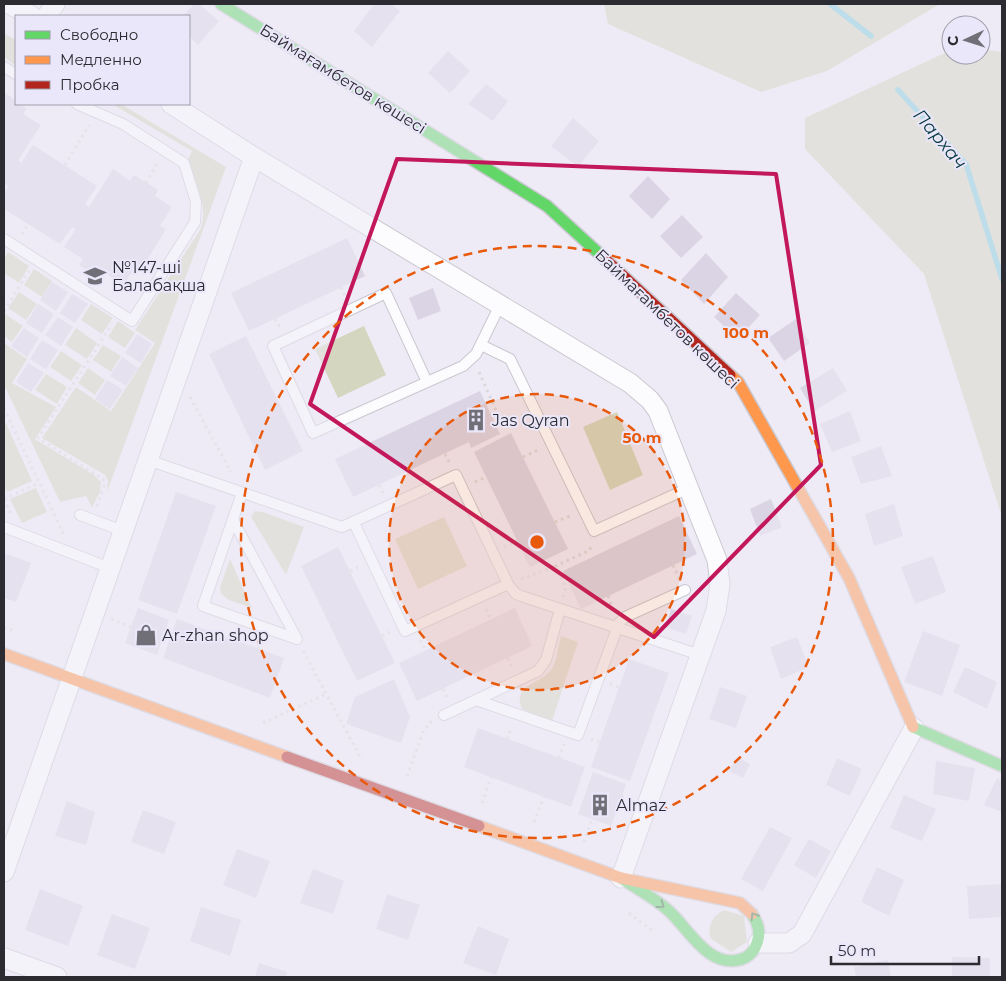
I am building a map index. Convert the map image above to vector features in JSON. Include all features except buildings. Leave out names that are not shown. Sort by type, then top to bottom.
[{"type":"street","points":[[9,4],[30,15]]},
{"type":"street","points":[[49,15],[55,4]]},
{"type":"street","name":"Баймағамбетов көшесі","points":[[220,4],[548,206],[738,382],[849,578],[914,728]]},
{"type":"street","points":[[173,105],[254,157],[630,383],[650,400],[658,411],[713,548],[720,573],[716,611],[620,878]]},
{"type":"street","points":[[4,872],[254,157]]},
{"type":"street","points":[[4,654],[620,878],[731,902],[749,908],[759,924],[758,943],[752,952],[743,959],[732,962],[720,960],[711,954],[666,908],[620,878]]},
{"type":"street","points":[[758,943],[789,944],[802,934],[914,728],[1002,766]]},
{"type":"street","points":[[713,907],[731,902]]},
{"type":"street","points":[[701,929],[704,945],[711,954]]},
{"type":"street","points":[[4,958],[57,977]]},
{"type":"lane","points":[[4,67],[15,73]]},
{"type":"lane","points":[[4,240],[132,321],[195,222],[196,202],[184,163],[123,124],[79,105]]},
{"type":"lane","points":[[427,382],[386,293],[273,346],[313,433],[463,366],[472,358],[481,345],[500,305]]},
{"type":"lane","points":[[481,345],[510,359],[594,531],[689,488]]},
{"type":"lane","points":[[148,460],[342,527],[456,475],[508,584],[516,594],[700,655]]},
{"type":"lane","points":[[242,493],[203,606],[297,639]]},
{"type":"lane","points":[[80,514],[123,531]]},
{"type":"lane","points":[[233,520],[297,639]]},
{"type":"lane","points":[[354,523],[405,631],[508,584]]},
{"type":"lane","points":[[4,528],[110,568]]},
{"type":"lane","points":[[476,700],[578,734],[615,628],[625,617],[684,590]]},
{"type":"lane","points":[[444,714],[538,671],[546,660],[560,609]]},
{"type":"path","points":[[65,165],[90,124],[84,118]]},
{"type":"path","points":[[146,183],[164,150]]},
{"type":"path","points":[[4,311],[36,260]]},
{"type":"path","points":[[91,519],[103,492],[103,479],[38,438],[120,313]]},
{"type":"path","points":[[472,358],[502,424],[535,410]]},
{"type":"path","points":[[178,375],[242,493]]},
{"type":"path","points":[[487,407],[493,404]]},
{"type":"path","points":[[4,408],[6,418],[72,554]]},
{"type":"path","points":[[4,499],[39,483]]},
{"type":"path","points":[[508,584],[556,566],[590,550],[594,531]]},
{"type":"path","points":[[556,566],[566,588],[560,609]]},
{"type":"path","points":[[297,639],[364,764]]},
{"type":"path","points":[[261,724],[326,694]]},
{"type":"path","points":[[406,780],[424,730],[430,723],[444,714]]},
{"type":"path","points":[[480,808],[491,777]]},
{"type":"path","points":[[532,828],[544,797]]},
{"type":"path","points":[[582,847],[592,819]]},
{"type":"highlighted area","points":[[397,159],[776,174],[821,465],[654,637],[310,404]]},
{"type":"green space","points":[[604,4],[940,4],[827,71],[761,92],[608,24]]},
{"type":"green space","points":[[4,33],[15,39],[15,65],[4,57]]},
{"type":"green space","points":[[991,50],[1002,52],[1002,517],[924,274],[805,149],[805,118],[941,55],[941,65],[991,65]]},
{"type":"green space","points":[[114,105],[123,105],[226,167],[107,492],[108,481],[105,475],[42,438],[76,387],[111,411],[155,343],[135,330],[200,230],[203,222],[200,196],[187,162],[192,151]]},
{"type":"green space","points":[[8,252],[29,266],[19,283],[4,273],[4,259]]},
{"type":"green space","points":[[34,269],[52,281],[42,297],[24,285]]},
{"type":"green space","points":[[19,292],[37,304],[26,320],[8,308]]},
{"type":"green space","points":[[91,304],[113,318],[102,334],[81,320]]},
{"type":"green space","points":[[5,314],[23,326],[12,342],[4,336]]},
{"type":"green space","points":[[118,321],[135,333],[125,348],[108,337]]},
{"type":"green space","points":[[364,326],[386,375],[338,398],[315,349]]},
{"type":"green space","points":[[76,328],[97,343],[87,359],[65,345]]},
{"type":"green space","points":[[4,343],[27,359],[12,383],[56,407],[35,439],[94,475],[101,482],[100,492],[92,507],[86,496],[60,502],[4,385]]},
{"type":"green space","points":[[103,345],[121,356],[111,372],[93,360]]},
{"type":"green space","points":[[61,351],[82,365],[71,381],[50,367]]},
{"type":"green space","points":[[88,368],[105,380],[95,395],[78,383]]},
{"type":"green space","points":[[46,374],[67,387],[57,404],[35,390]]},
{"type":"green space","points":[[617,412],[643,475],[610,490],[583,427]]},
{"type":"green space","points":[[6,423],[32,481],[7,492],[4,485],[4,424]]},
{"type":"green space","points":[[36,488],[47,512],[22,523],[10,499]]},
{"type":"green space","points":[[255,511],[263,512],[304,527],[286,575],[251,517]]},
{"type":"green space","points":[[444,517],[467,566],[418,589],[395,539]]},
{"type":"green space","points":[[230,559],[252,608],[229,600],[221,594],[220,587]]},
{"type":"green space","points":[[561,636],[578,642],[552,721],[522,709],[520,695],[551,670]]},
{"type":"green space","points":[[724,910],[744,916],[747,942],[731,952],[710,938],[712,921],[716,915]]},
{"type":"waterway","name":"Пархач","points":[[830,4],[871,36]]},
{"type":"waterway","name":"Пархач","points":[[898,90],[966,164],[1002,279]]},
{"type":"traffic: fast","points":[[221,4],[547,206],[606,260]]},
{"type":"traffic: fast","points":[[913,727],[1002,766]]},
{"type":"traffic: fast","points":[[621,878],[664,906],[701,946],[719,959],[730,961],[742,959],[753,951],[759,932],[752,914]]},
{"type":"traffic: slow","points":[[730,375],[738,382],[849,578],[913,727]]},
{"type":"traffic: slow","points":[[4,654],[287,757]]},
{"type":"traffic: slow","points":[[479,826],[621,878],[740,903],[752,914]]},
{"type":"traffic: jam","points":[[606,260],[730,375]]},
{"type":"traffic: jam","points":[[287,757],[479,826]]},
{"type":"place","name":"№147-ші Балабақша","points":[[95,276]]},
{"type":"place","name":"Jas Qyran","points":[[476,420]]},
{"type":"place","name":"Ar-zhan shop","points":[[146,635]]},
{"type":"place","name":"Almaz","points":[[600,805]]}]
